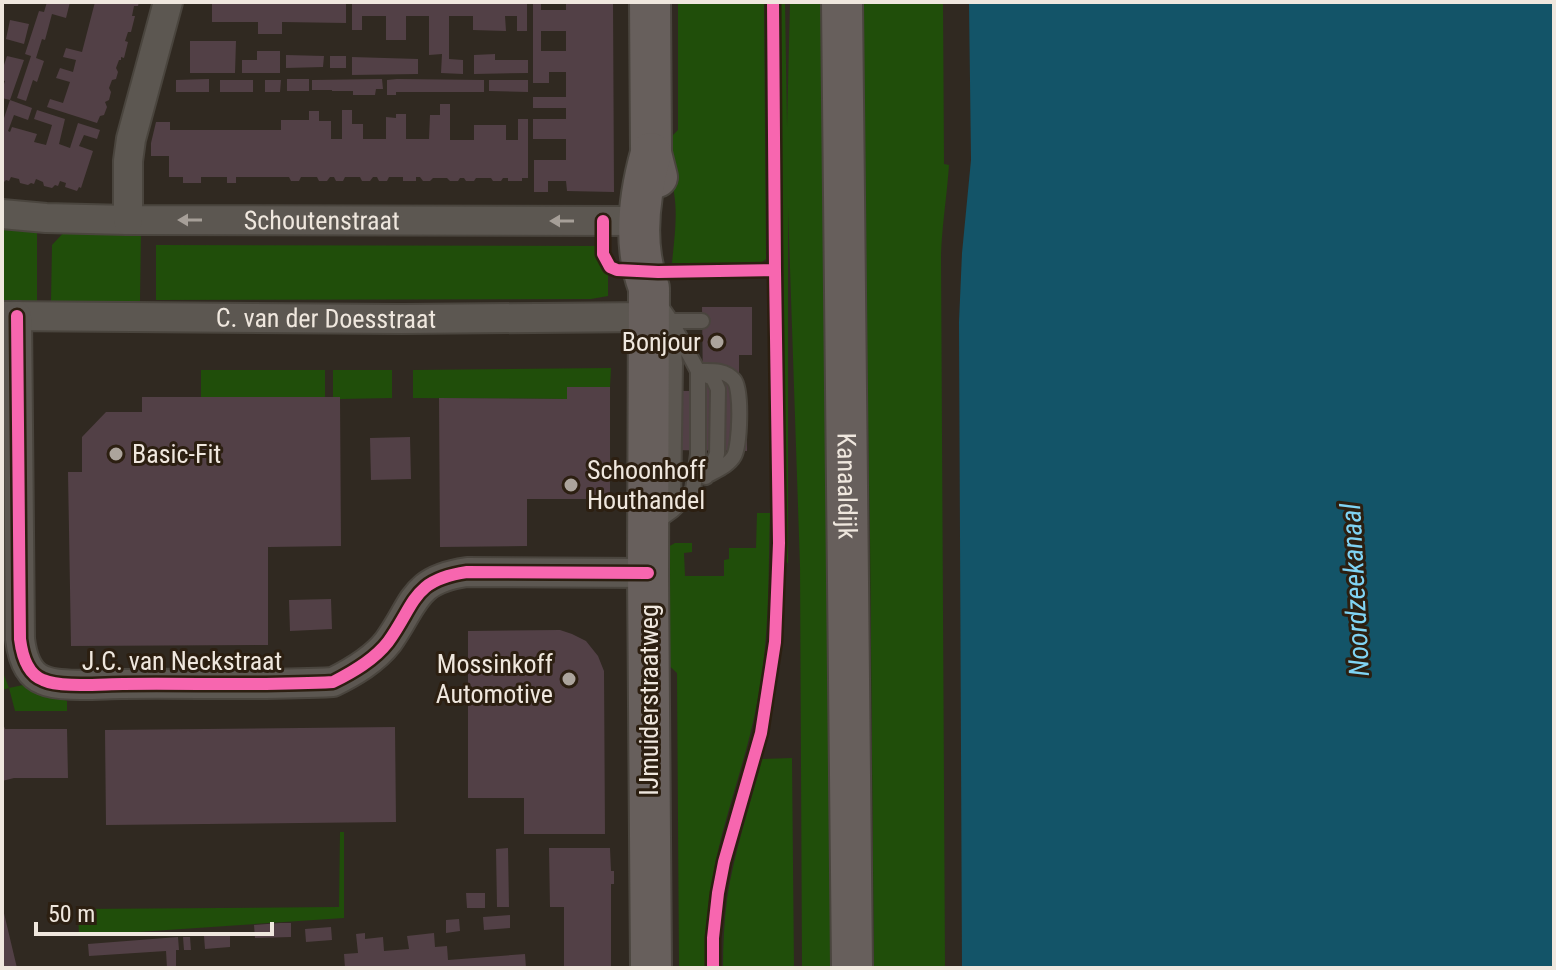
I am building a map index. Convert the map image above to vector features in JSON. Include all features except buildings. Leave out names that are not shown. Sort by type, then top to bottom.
[{"type":"street","points":[[128,220],[131,139],[168,2]]},
{"type":"street","name":"IJmuiderstraatweg","points":[[650,2],[651,153],[663,198],[663,244],[656,309],[660,519],[648,573],[651,968]]},
{"type":"street","name":"Kanaaldijk","points":[[842,2],[852,968]]},
{"type":"street","name":"IJmuiderstraatweg","points":[[651,153],[643,181],[640,221],[643,271],[656,309]]},
{"type":"street","name":"Schoutenstraat","points":[[2,214],[128,220],[640,221]]},
{"type":"street","name":"C. van der Doesstraat","points":[[10,316],[402,319],[656,309]]},
{"type":"street","name":"J.C. van Neckstraat","points":[[10,316],[21,653],[34,676],[44,682],[333,682],[372,658],[386,644],[417,595],[432,581],[449,575],[467,572],[648,573]]},
{"type":"lane","points":[[656,309],[702,321]]},
{"type":"lane","points":[[656,309],[698,371],[713,378],[718,389],[717,454],[708,475]]},
{"type":"lane","points":[[660,519],[735,455],[738,440],[735,380],[721,371],[698,371]]},
{"type":"lane","points":[[693,490],[698,454],[698,371]]},
{"type":"green space","points":[[678,2],[764,2],[766,259],[758,265],[672,263],[676,211],[666,142],[678,130]]},
{"type":"green space","points":[[780,2],[785,2],[787,127],[790,2],[825,2],[837,968],[802,968],[800,566],[788,208],[788,564],[785,559]]},
{"type":"green space","points":[[861,2],[943,2],[944,164],[949,165],[941,255],[945,968],[874,968]]},
{"type":"green space","points":[[2,225],[37,228],[37,301],[2,301]]},
{"type":"green space","points":[[66,230],[141,230],[140,301],[51,301],[52,245]]},
{"type":"green space","points":[[156,245],[599,246],[601,264],[608,272],[608,296],[591,299],[156,300]]},
{"type":"green space","points":[[611,368],[610,387],[568,387],[567,399],[413,398],[413,370]]},
{"type":"green space","points":[[201,370],[325,370],[325,397],[201,404]]},
{"type":"green space","points":[[333,370],[392,370],[392,398],[333,397]]},
{"type":"green space","points":[[757,513],[770,513],[768,608],[761,679],[713,876],[705,968],[679,968],[677,673],[663,660],[666,548],[675,543],[692,543],[692,552],[684,553],[685,576],[724,576],[724,560],[729,559],[729,548],[756,548]]},
{"type":"green space","points":[[2,670],[9,688],[2,690]]},
{"type":"green space","points":[[23,685],[67,701],[67,711],[15,711],[9,688]]},
{"type":"green space","points":[[792,758],[794,968],[723,968],[730,881],[762,759]]},
{"type":"green space","points":[[340,832],[344,832],[344,918],[79,936],[78,909],[339,907]]},
{"type":"water","name":"Noordzeekanaal","points":[[969,2],[1554,2],[1554,968],[962,968],[959,322],[971,160]]},
{"type":"cycle path","points":[[773,2],[775,270]]},
{"type":"cycle path","points":[[603,221],[603,254],[610,267],[617,270],[775,270],[779,543],[775,642],[761,733],[718,893],[713,968]]},
{"type":"cycle path","points":[[17,316],[20,639],[29,669],[43,680],[82,685],[333,682],[356,670],[376,654],[388,642],[417,595],[435,581],[449,576],[467,572],[648,573]]},
{"type":"place","name":"Bonjour","points":[[717,342]]},
{"type":"place","name":"Basic-Fit","points":[[116,454]]},
{"type":"place","name":"Schoonhoff Houthandel","points":[[571,485]]},
{"type":"place","name":"Mossinkoff Automotive","points":[[569,679]]}]
